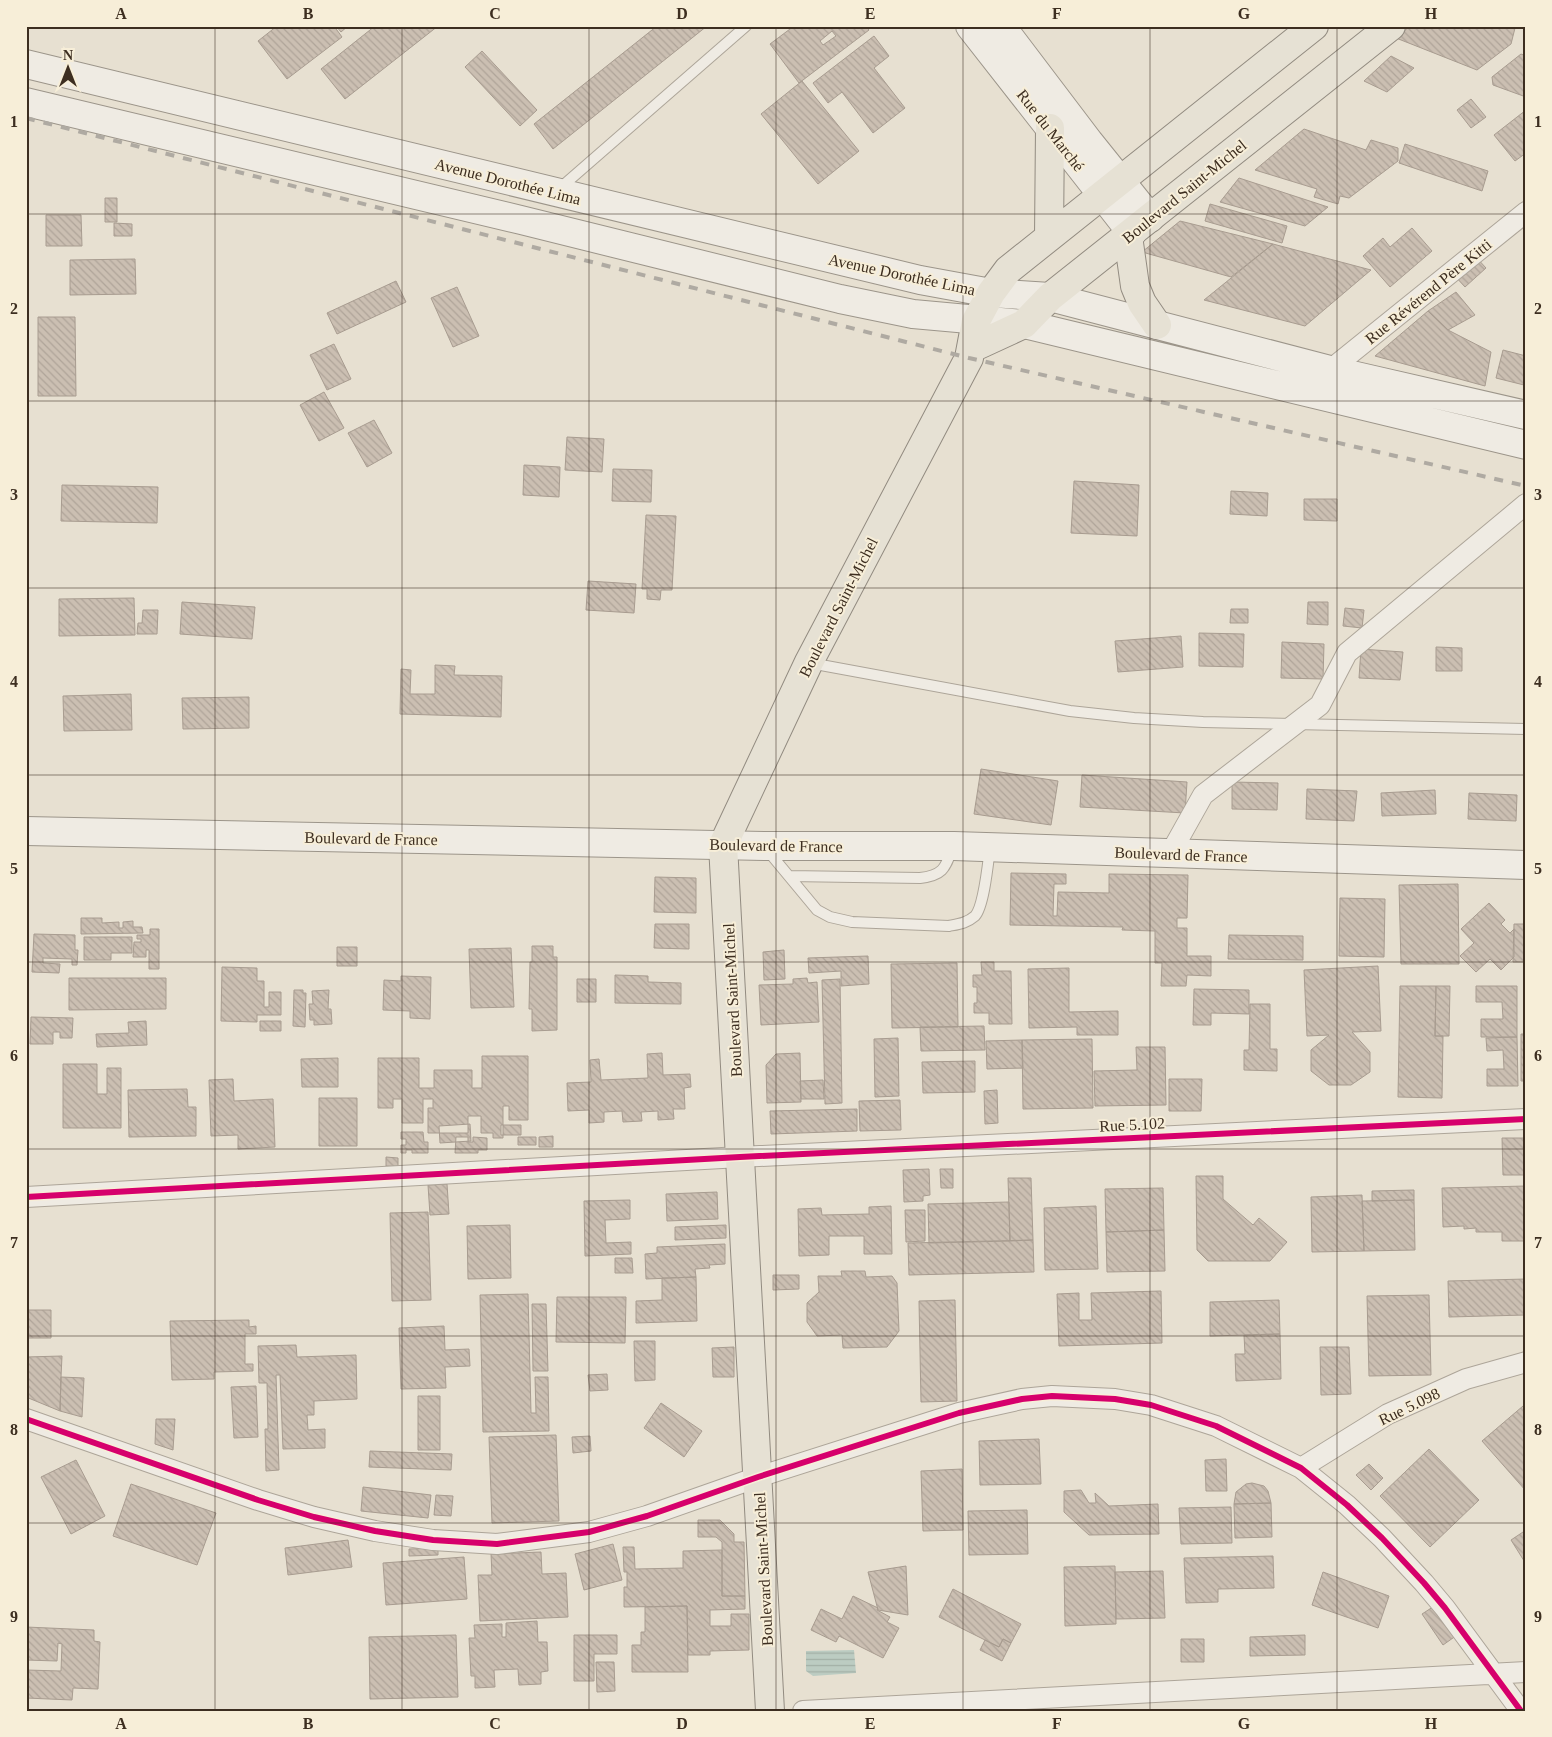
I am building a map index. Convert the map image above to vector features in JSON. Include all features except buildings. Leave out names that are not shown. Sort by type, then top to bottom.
[{"type":"main road","name":"Rue du Marché","points":[[970,26],[1050,128],[1111,188]]},
{"type":"main road","name":"Rue du Marché","points":[[1001,26],[1137,229]]},
{"type":"main road","name":"Boulevard Saint-Michel","points":[[770,1711],[723,844],[809,662],[964,367],[972,348],[976,321],[991,293],[1008,270],[1314,26]]},
{"type":"main road","name":"Boulevard Saint-Michel","points":[[972,348],[1024,324],[1050,298],[1391,26]]},
{"type":"main road","name":"Avenue Dorothée Lima","points":[[26,64],[920,280],[991,293],[1050,298],[1330,370],[1526,415]]},
{"type":"main road","name":"Avenue Dorothée Lima","points":[[26,102],[521,220],[840,299],[913,314],[1024,324],[1526,445]]},
{"type":"main road","points":[[1048,237],[1050,128]]},
{"type":"main road","points":[[1137,229],[1132,269],[1142,303],[1157,325]]},
{"type":"main road","name":"Boulevard de France","points":[[26,831],[764,846],[954,846],[1526,865]]},
{"type":"street","name":"Rue Révérend Père Kitti","points":[[1330,370],[1526,212]]},
{"type":"street","points":[[1170,854],[1203,795],[1320,705],[1348,653],[1526,504]]},
{"type":"street","name":"Rue 5.102","points":[[26,1196],[740,1157],[1526,1119]]},
{"type":"street","name":"Rue 5.098","points":[[1301,1468],[1388,1414],[1466,1379],[1526,1362]]},
{"type":"street","points":[[26,1419],[267,1503],[314,1517],[375,1532],[433,1540],[497,1544],[588,1532],[647,1516],[758,1477],[959,1413],[1022,1399],[1052,1396],[1115,1399],[1151,1405],[1216,1426],[1301,1468],[1348,1506],[1382,1538],[1424,1583],[1445,1608],[1521,1711]]},
{"type":"street","points":[[804,1711],[1526,1672]]},
{"type":"lane","points":[[554,192],[746,26]]},
{"type":"lane","points":[[809,662],[1070,711],[1134,718],[1203,722],[1526,729]]},
{"type":"lane","points":[[764,846],[817,910],[830,917],[852,922],[950,926],[964,923],[975,915],[978,910],[981,904],[990,848]]},
{"type":"lane","points":[[789,876],[920,878],[932,876],[942,872],[946,867],[954,846]]},
{"type":"shaded area","points":[[854,1650],[856,1673],[813,1676],[806,1671],[806,1651]]},
{"type":"railway","points":[[26,118],[969,358],[1526,486]]},
{"type":"cycle path","points":[[26,1197],[740,1157],[1526,1119]]},
{"type":"cycle path","points":[[26,1419],[258,1500],[314,1517],[375,1531],[433,1540],[497,1544],[589,1532],[647,1516],[758,1477],[959,1413],[1022,1399],[1052,1396],[1115,1399],[1151,1405],[1216,1426],[1301,1468],[1347,1505],[1382,1538],[1424,1583],[1445,1608],[1521,1711]]}]
